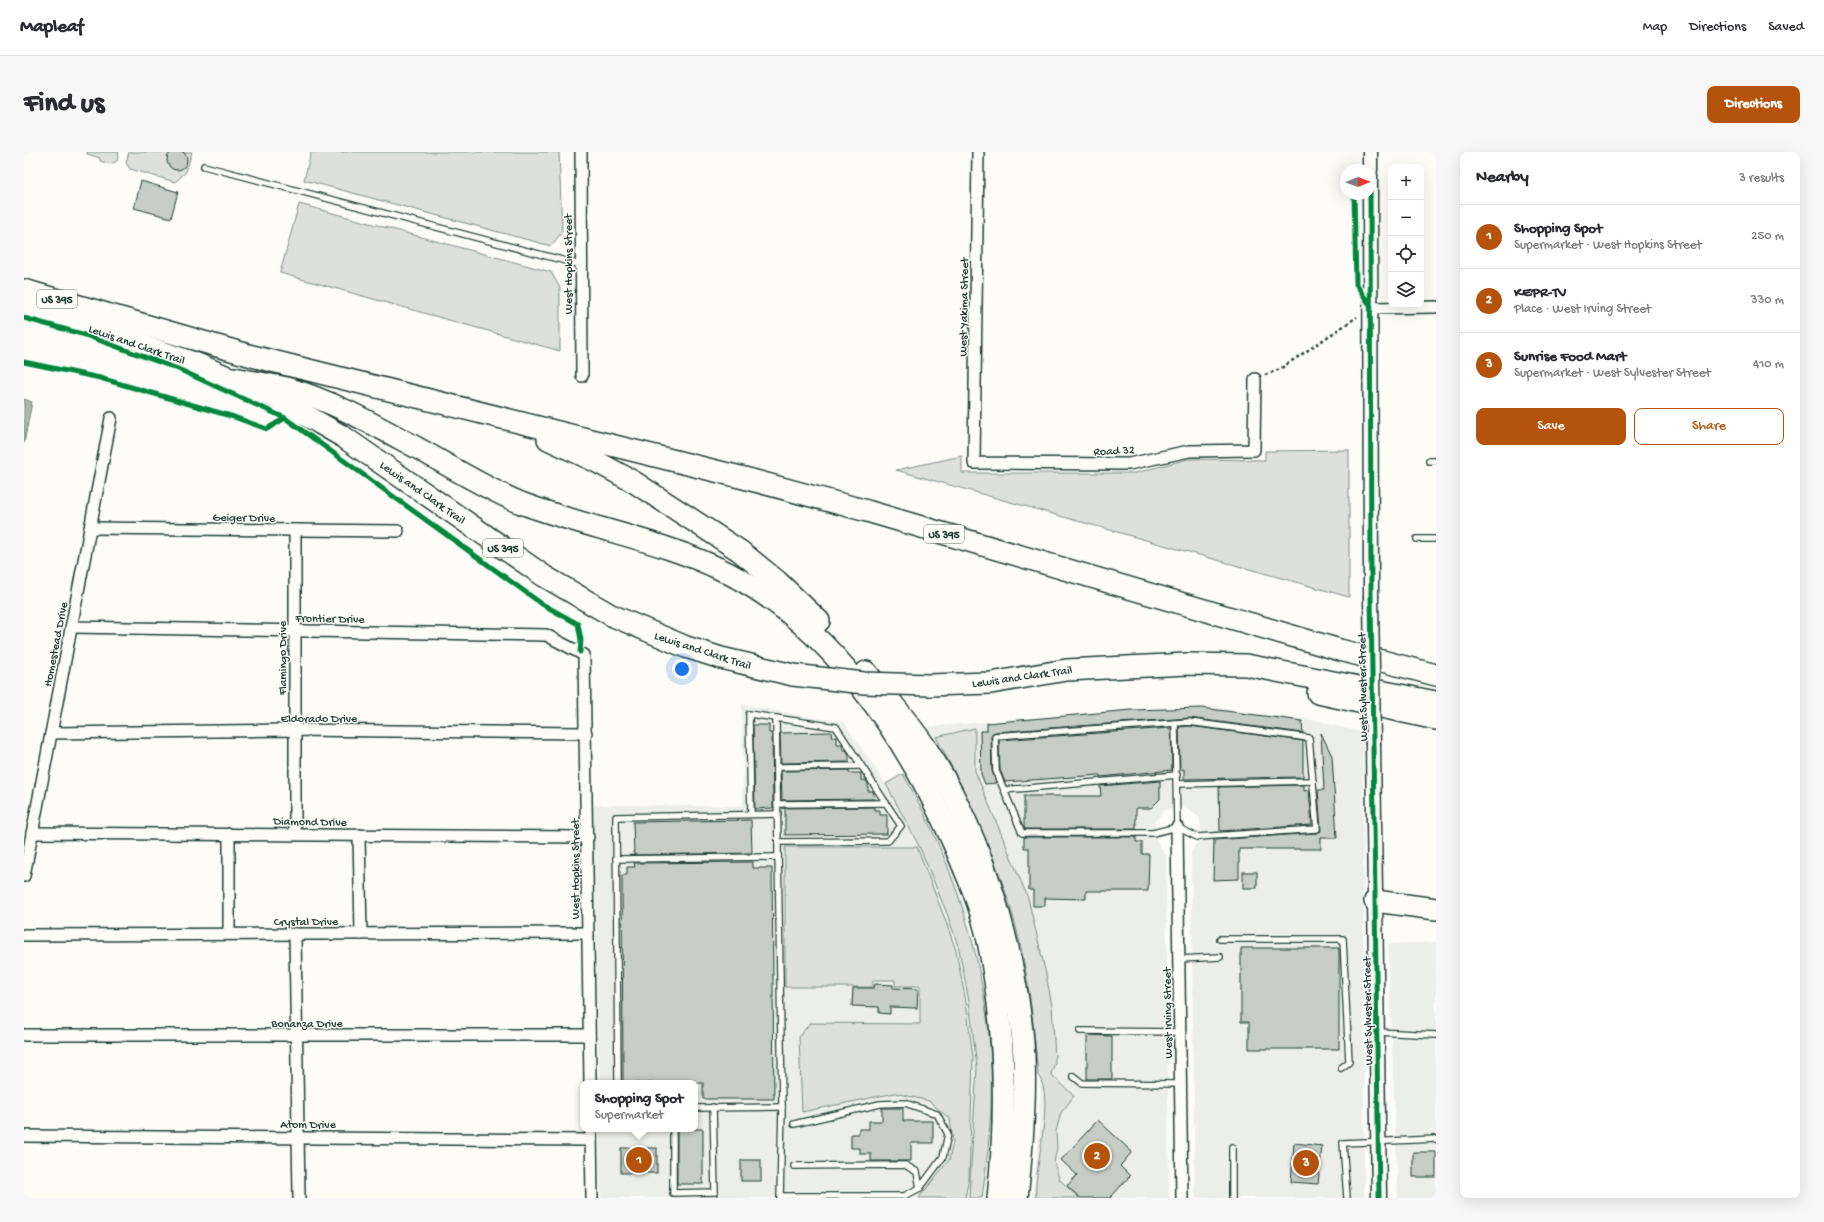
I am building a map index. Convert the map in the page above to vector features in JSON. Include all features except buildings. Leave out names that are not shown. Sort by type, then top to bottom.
[{"type":"highway","name":"Lewis and Clark Trail","points":[[24,290],[234,378],[272,396],[342,436],[544,576],[611,615],[686,646],[734,661],[793,675],[864,683],[929,685],[991,683],[1066,670],[1187,664],[1246,665],[1436,702]]},
{"type":"highway","name":"Lewis and Clark Trail","points":[[24,309],[87,317],[449,404],[744,478],[867,511],[1340,650],[1436,675]]},
{"type":"highway","points":[[234,378],[290,389],[330,405],[409,444],[466,477],[521,503],[672,550],[729,574],[775,602],[824,644],[879,710],[910,757],[940,814],[969,879],[988,939],[998,1008],[1003,1084],[998,1198]]},
{"type":"highway","points":[[449,404],[519,428],[597,462],[646,489],[740,551],[777,581],[835,637],[894,704],[926,749],[958,805],[987,875],[1006,936],[1019,1006],[1024,1056],[1023,1131],[1017,1198]]},
{"type":"highway","points":[[1187,664],[1221,676],[1282,685],[1436,719]]},
{"type":"highway","points":[[1375,901],[1436,909]]},
{"type":"street","name":"West Hopkins Street","points":[[581,152],[582,376]]},
{"type":"street","name":"West Yakima Street","points":[[974,463],[978,152]]},
{"type":"street","points":[[1370,152],[1370,164]]},
{"type":"street","name":"West Sylvester Street","points":[[1370,200],[1371,308],[1369,376],[1379,1198]]},
{"type":"street","points":[[1371,308],[1436,307]]},
{"type":"street","name":"Road 32","points":[[974,463],[1129,464],[1189,450],[1254,450],[1255,379]]},
{"type":"street","name":"Homestead Drive","points":[[24,876],[111,418]]},
{"type":"street","name":"Geiger Drive","points":[[90,528],[398,531]]},
{"type":"street","name":"Flamingo Drive","points":[[295,530],[295,834]]},
{"type":"street","name":"Frontier Drive","points":[[71,627],[546,635],[584,655]]},
{"type":"street","name":"West Hopkins Street","points":[[584,655],[588,837],[590,1080]]},
{"type":"street","name":"Eldorado Drive","points":[[51,734],[295,730],[586,733]]},
{"type":"street","name":"West Irving Street","points":[[1178,827],[1182,1198]]},
{"type":"street","name":"Diamond Drive","points":[[32,832],[588,837]]},
{"type":"street","points":[[229,834],[230,934]]},
{"type":"street","points":[[359,835],[361,934]]},
{"type":"street","name":"Crystal Drive","points":[[24,935],[588,933]]},
{"type":"street","points":[[295,934],[299,1198]]},
{"type":"street","name":"Bonanza Drive","points":[[24,1035],[590,1035]]},
{"type":"street","points":[[591,1134],[592,1198]]},
{"type":"street","name":"Atom Drive","points":[[24,1136],[298,1137],[591,1134]]},
{"type":"lane","points":[[204,166],[582,265]]},
{"type":"lane","points":[[1429,461],[1436,461]]},
{"type":"lane","points":[[1418,539],[1436,538]]},
{"type":"lane","points":[[751,814],[749,714],[836,727],[901,826],[888,841],[778,842]]},
{"type":"lane","points":[[776,718],[782,1107],[780,1197],[904,1196],[920,1188],[943,1157],[948,1134],[937,1114],[905,1103],[880,1104],[794,1124]]},
{"type":"lane","points":[[1189,722],[1309,738],[1317,829],[1197,837],[1178,827],[1153,833],[1022,833],[996,770],[995,736],[1175,723],[1189,722]]},
{"type":"lane","points":[[1175,723],[1178,827]]},
{"type":"lane","points":[[777,767],[861,766]]},
{"type":"lane","points":[[1004,790],[1177,775]]},
{"type":"lane","points":[[1177,784],[1313,781]]},
{"type":"lane","points":[[777,804],[886,803]]},
{"type":"lane","points":[[618,1080],[616,817],[778,814]]},
{"type":"lane","points":[[616,859],[778,857]]},
{"type":"lane","points":[[1220,939],[1343,939],[1349,1062],[1341,1068]]},
{"type":"lane","points":[[1179,959],[1220,957]]},
{"type":"lane","points":[[1080,1031],[1180,1032]]},
{"type":"lane","points":[[1377,1032],[1436,1035]]},
{"type":"lane","points":[[1073,1076],[1082,1083],[1180,1084]]},
{"type":"lane","points":[[698,1108],[782,1107]]},
{"type":"lane","points":[[673,1132],[673,1193],[714,1192],[713,1108]]},
{"type":"lane","points":[[1346,1198],[1343,1143],[1436,1139]]},
{"type":"lane","points":[[1232,1147],[1232,1198]]},
{"type":"lane","points":[[794,1166],[905,1165],[917,1172],[920,1188]]},
{"type":"path","points":[[1255,379],[1280,369],[1371,308]]},
{"type":"shaded area","points":[[87,152],[119,152],[117,161],[110,164],[100,161],[100,158],[87,154]]},
{"type":"shaded area","points":[[129,152],[192,152],[186,172],[175,182],[130,169],[126,163]]},
{"type":"shaded area","points":[[311,152],[559,152],[562,232],[551,246],[304,180]]},
{"type":"shaded area","points":[[299,204],[551,272],[560,288],[560,351],[280,273]]},
{"type":"shaded area","points":[[24,399],[32,402],[24,443]]},
{"type":"shaded area","points":[[1349,450],[1349,597],[896,470],[962,456],[962,473],[1135,473],[1188,459],[1265,460],[1265,451]]},
{"type":"shaded area","points":[[742,704],[803,716],[844,722],[885,783],[906,771],[949,861],[966,910],[978,957],[987,1007],[992,1063],[994,1111],[985,1198],[601,1198],[599,1132],[698,1132],[698,1080],[599,1080],[593,805],[743,806]]},
{"type":"shaded area","points":[[1216,708],[1319,721],[1363,733],[1364,1198],[1195,1198],[1191,852],[1201,836],[1200,818],[1183,806],[1166,809],[1155,821],[1156,840],[1166,856],[1169,1198],[1032,1198],[1039,1139],[1040,1088],[1036,1033],[1026,976],[1011,916],[993,862],[959,784],[926,727],[1144,709]]},
{"type":"shaded area","points":[[975,728],[975,771],[1028,898],[1046,974],[1052,1006],[1054,1038],[1055,1063],[1051,1074],[1074,1096],[1061,1113],[1056,1131],[1057,1149],[1054,1162],[1059,1179],[1079,1198],[1036,1198],[1045,1100],[1043,1086],[1038,1075],[1030,998],[1020,942],[1012,912],[991,852],[965,793],[936,737]]},
{"type":"shaded area","points":[[903,774],[941,851],[957,892],[970,933],[980,975],[987,1018],[991,1061],[991,1104],[988,1151],[982,1198],[969,1198],[977,1067],[969,1001],[959,949],[948,916],[920,848],[886,784]]},
{"type":"shaded area","points":[[785,847],[917,847],[956,951],[966,1002],[973,1058],[969,1178],[965,1198],[919,1198],[949,1160],[953,1142],[950,1119],[929,1101],[895,1093],[802,1112],[799,1037],[810,1023],[920,1024],[920,986],[895,986],[895,980],[873,980],[873,987],[785,987]]},
{"type":"shaded area","points":[[1436,942],[1436,1198],[1398,1198],[1388,944]]},
{"type":"cycle path","points":[[1354,200],[1356,284],[1371,307]]},
{"type":"cycle path","points":[[1370,200],[1371,596],[1379,1198]]},
{"type":"cycle path","points":[[24,318],[82,334],[178,369],[285,418],[267,429],[234,417],[100,378],[24,362]]},
{"type":"cycle path","points":[[285,418],[542,604],[578,624],[581,640],[580,652]]},
{"type":"place","name":"KEPR-TV","points":[[1097,1156]]},
{"type":"place","name":"Shopping Spot","points":[[639,1160]]},
{"type":"place","name":"Sunrise Food Mart","points":[[1306,1163]]}]
